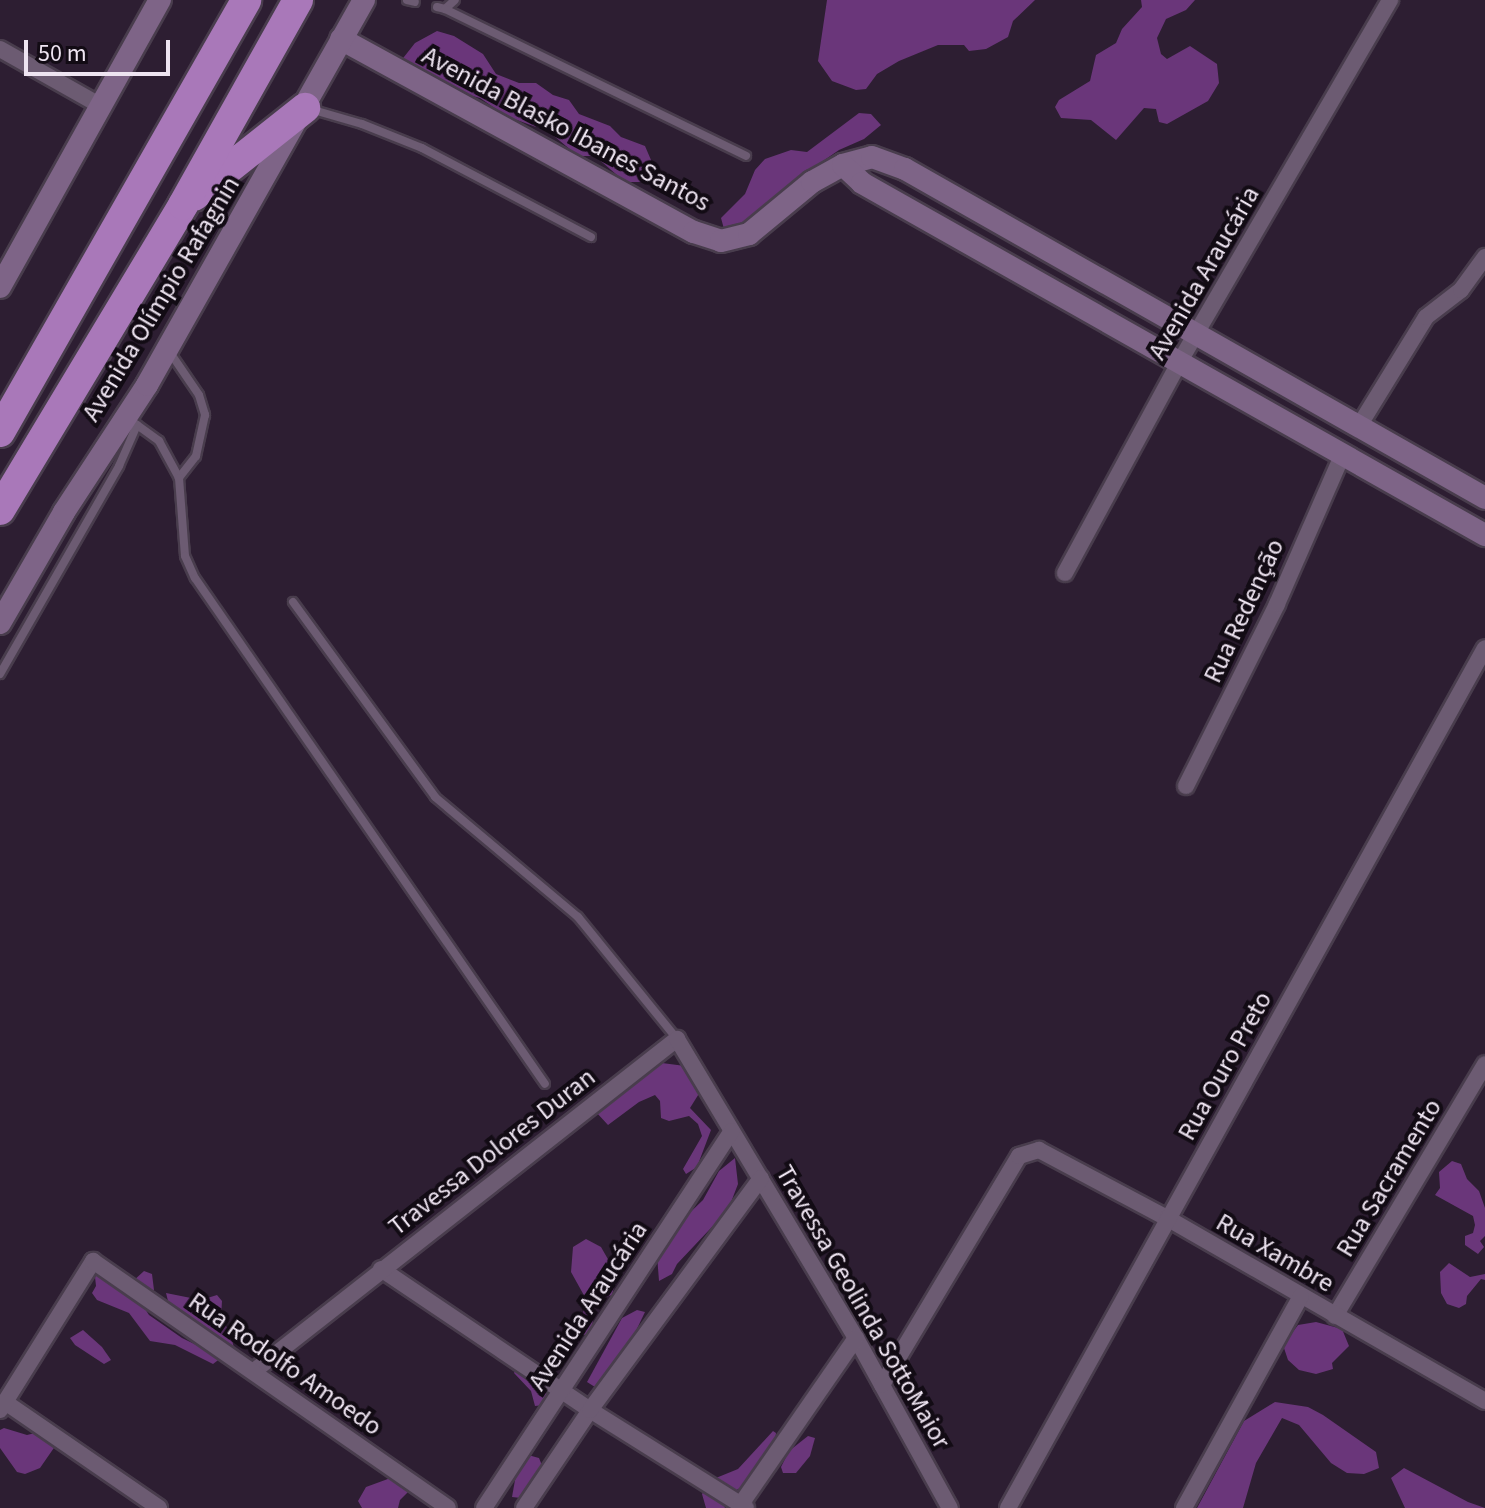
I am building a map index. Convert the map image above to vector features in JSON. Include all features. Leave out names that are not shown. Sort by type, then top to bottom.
[{"type":"highway","points":[[0,432],[246,0]]},
{"type":"highway","points":[[0,510],[183,205],[298,0]]},
{"type":"highway","points":[[183,205],[305,108]]},
{"type":"main road","points":[[0,287],[8,254],[101,106],[160,0]]},
{"type":"main road","name":"Avenida Olímpio Rafagnin","points":[[0,623],[64,512],[131,421],[167,349],[364,0]]},
{"type":"main road","name":"Avenida Blasko Ibanes Santos","points":[[341,39],[694,232],[721,241],[749,234],[812,182],[843,165]]},
{"type":"main road","points":[[843,165],[872,157],[905,169],[1485,498]]},
{"type":"main road","points":[[843,165],[862,183],[1485,535]]},
{"type":"main road","points":[[1384,479],[1401,451]]},
{"type":"street","name":"Avenida Araucária","points":[[1065,573],[1180,361],[1390,0]]},
{"type":"street","points":[[0,49],[101,106]]},
{"type":"street","points":[[1359,426],[1426,317],[1461,290],[1485,257]]},
{"type":"street","name":"Rua Redenção","points":[[1186,786],[1277,604],[1343,454]]},
{"type":"street","name":"Rua Ouro Preto","points":[[1008,1508],[1485,648]]},
{"type":"street","points":[[677,1039],[732,1131]]},
{"type":"street","name":"Travessa Dolores Duran","points":[[254,1371],[677,1039]]},
{"type":"street","name":"Rua Sacramento","points":[[1335,1316],[1485,1064]]},
{"type":"street","name":"Avenida Araucária","points":[[484,1508],[732,1131]]},
{"type":"street","name":"Travessa Geolinda SottoMaior","points":[[732,1131],[856,1338],[950,1508]]},
{"type":"street","name":"Rua Xambre","points":[[882,1385],[1019,1156],[1039,1150],[1167,1218],[1485,1401]]},
{"type":"street","points":[[524,1508],[590,1410],[761,1178]]},
{"type":"street","name":"Rua Rodolfo Amoedo","points":[[2,1406],[93,1261],[448,1508]]},
{"type":"street","points":[[381,1269],[590,1410],[744,1506],[856,1338]]},
{"type":"street","points":[[1184,1508],[1301,1296]]},
{"type":"street","points":[[2,1406],[159,1508]]},
{"type":"lane","points":[[455,0],[441,8],[746,156]]},
{"type":"lane","points":[[305,108],[362,124],[422,148],[591,237]]},
{"type":"lane","points":[[167,349],[199,395],[205,415],[196,456],[179,478]]},
{"type":"lane","points":[[0,674],[119,466],[131,421],[159,441],[179,478],[185,556],[195,578],[545,1084]]},
{"type":"lane","points":[[293,602],[435,797],[578,917],[677,1039]]},
{"type":"shaded area","points":[[827,0],[1035,0],[1013,21],[1008,37],[986,49],[969,51],[964,45],[938,45],[899,61],[877,74],[866,89],[856,90],[832,81],[818,61]]},
{"type":"shaded area","points":[[1141,0],[1195,0],[1186,10],[1166,19],[1157,38],[1161,54],[1167,59],[1190,46],[1217,64],[1219,83],[1208,101],[1167,124],[1159,122],[1156,109],[1144,108],[1116,140],[1091,120],[1061,118],[1055,107],[1059,100],[1090,81],[1096,55],[1116,43],[1122,29],[1142,7]]},
{"type":"shaded area","points":[[437,31],[454,36],[483,54],[496,74],[519,83],[536,83],[553,95],[569,100],[579,114],[610,126],[621,137],[645,146],[651,160],[646,175],[640,182],[625,182],[595,156],[578,156],[554,136],[551,128],[536,127],[506,116],[480,98],[435,86],[400,62],[415,43]]},
{"type":"shaded area","points":[[859,113],[871,114],[881,125],[864,139],[839,150],[807,172],[773,204],[735,231],[724,229],[721,218],[745,194],[755,170],[765,159],[791,150],[807,152]]},
{"type":"shaded area","points":[[662,1063],[685,1066],[700,1092],[690,1108],[711,1130],[697,1167],[686,1174],[683,1169],[702,1136],[698,1124],[689,1116],[669,1121],[661,1118],[660,1101],[655,1095],[639,1102],[608,1125],[596,1112]]},
{"type":"shaded area","points":[[735,1158],[738,1184],[728,1210],[677,1264],[672,1274],[659,1281],[657,1255],[677,1225],[703,1200],[719,1171]]},
{"type":"shaded area","points":[[1452,1161],[1461,1164],[1467,1179],[1479,1191],[1485,1208],[1485,1236],[1480,1241],[1484,1247],[1478,1254],[1465,1245],[1465,1236],[1473,1233],[1473,1216],[1435,1195],[1440,1188],[1439,1172]]},
{"type":"shaded area","points":[[586,1239],[601,1247],[617,1275],[612,1295],[596,1301],[592,1326],[587,1334],[572,1338],[581,1323],[586,1299],[571,1272],[573,1247]]},
{"type":"shaded area","points":[[105,1258],[132,1282],[144,1271],[152,1274],[154,1290],[140,1301],[149,1315],[182,1338],[219,1356],[170,1309],[166,1293],[201,1300],[217,1295],[222,1301],[221,1318],[230,1332],[234,1348],[213,1364],[175,1345],[150,1341],[129,1313],[97,1300],[92,1293],[96,1286],[94,1268]]},
{"type":"shaded area","points":[[1449,1263],[1470,1277],[1485,1274],[1485,1280],[1481,1279],[1467,1296],[1466,1304],[1459,1308],[1447,1304],[1441,1293],[1440,1272]]},
{"type":"shaded area","points":[[637,1310],[645,1312],[634,1335],[595,1387],[587,1382],[622,1318]]},
{"type":"shaded area","points":[[1316,1322],[1342,1329],[1349,1346],[1332,1363],[1333,1369],[1316,1374],[1299,1370],[1288,1360],[1283,1345],[1298,1325]]},
{"type":"shaded area","points":[[83,1330],[111,1360],[104,1364],[75,1345],[70,1338]]},
{"type":"shaded area","points":[[517,1366],[551,1391],[544,1405],[535,1406],[531,1391],[514,1373]]},
{"type":"shaded area","points":[[1275,1402],[1308,1407],[1323,1415],[1376,1452],[1379,1468],[1364,1474],[1347,1473],[1331,1463],[1299,1425],[1282,1418],[1256,1463],[1243,1508],[1197,1508],[1244,1421]]},
{"type":"shaded area","points":[[4,1428],[27,1435],[43,1431],[58,1442],[40,1468],[25,1474],[17,1472],[0,1448],[0,1430]]},
{"type":"shaded area","points":[[773,1431],[776,1433],[774,1450],[756,1477],[722,1500],[725,1508],[706,1508],[702,1494],[711,1480],[738,1469]]},
{"type":"shaded area","points":[[808,1436],[815,1438],[810,1456],[796,1473],[783,1473],[781,1467],[789,1451]]},
{"type":"shaded area","points":[[528,1455],[539,1458],[545,1473],[521,1498],[512,1497],[515,1480]]},
{"type":"shaded area","points":[[1404,1468],[1485,1508],[1405,1508],[1391,1478]]},
{"type":"shaded area","points":[[396,1476],[413,1487],[400,1500],[398,1508],[362,1508],[358,1501],[366,1487]]}]
